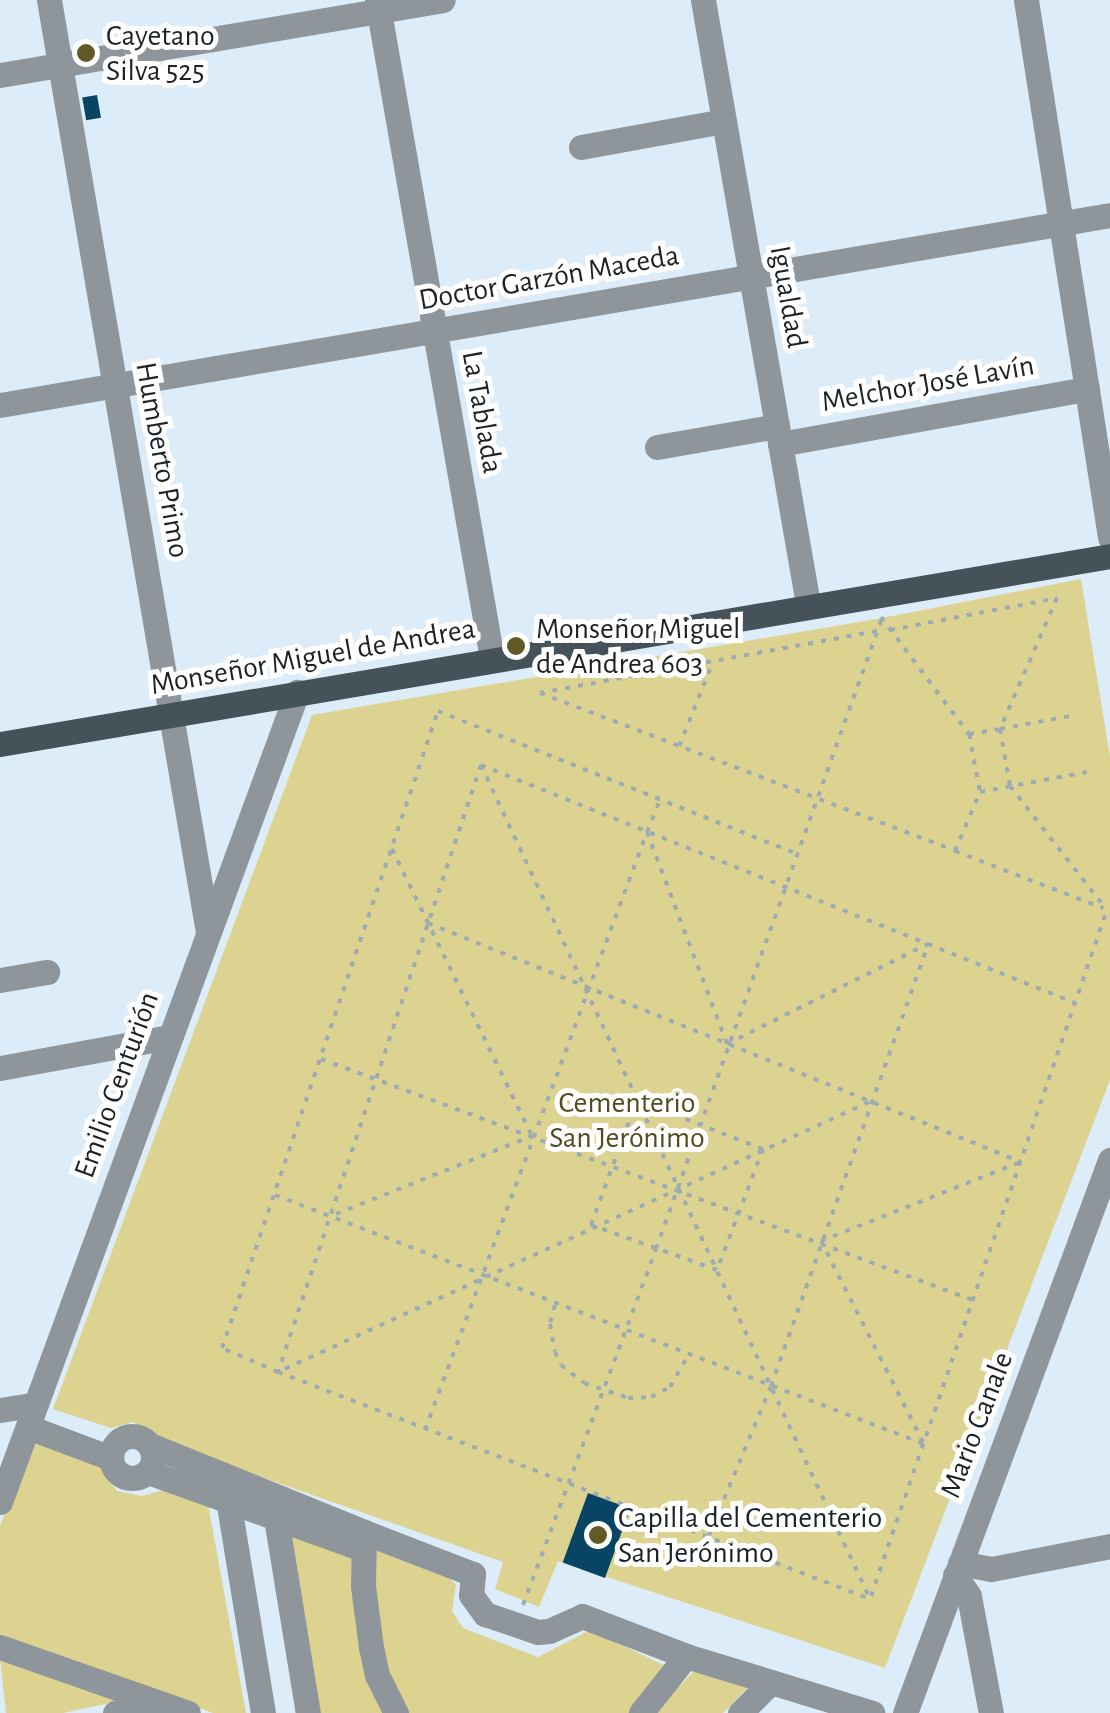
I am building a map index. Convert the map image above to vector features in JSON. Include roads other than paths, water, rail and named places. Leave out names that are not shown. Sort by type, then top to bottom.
[{"type":"main road","name":"Monseñor Miguel de Andrea","points":[[0,744],[808,604],[1110,556]]},
{"type":"street","name":"Humberto Primo","points":[[49,0],[208,932]]},
{"type":"street","points":[[0,75],[378,5],[443,0]]},
{"type":"street","name":"Igualdad","points":[[703,0],[808,604]]},
{"type":"street","points":[[1026,0],[1110,537]]},
{"type":"street","name":"La Tablada","points":[[378,5],[492,658]]},
{"type":"street","points":[[581,147],[724,121]]},
{"type":"street","name":"Doctor Garzón Maceda","points":[[0,405],[1110,215]]},
{"type":"street","name":"Melchor José Lavín","points":[[657,447],[779,435],[1087,389]]},
{"type":"street","name":"Emilio Centurión","points":[[0,1502],[298,692]]},
{"type":"street","points":[[0,980],[46,972]]},
{"type":"street","points":[[0,1068],[169,1038]]},
{"type":"street","name":"Mario Canale","points":[[905,1713],[958,1569],[1102,1211],[1110,1160]]},
{"type":"street","points":[[0,1410],[31,1416],[111,1458],[117,1471],[129,1478],[148,1472],[230,1501],[274,1506]]},
{"type":"street","points":[[111,1458],[114,1445],[125,1437],[139,1436],[150,1445],[224,1475],[274,1506],[363,1540],[474,1574],[471,1596],[476,1606],[516,1626],[549,1631],[582,1616],[686,1656],[771,1682],[807,1704],[872,1713]]},
{"type":"street","points":[[148,1472],[154,1459],[150,1445]]},
{"type":"street","points":[[224,1475],[263,1713]]},
{"type":"street","points":[[274,1506],[308,1713]]},
{"type":"street","points":[[363,1540],[371,1647],[377,1675],[396,1713]]},
{"type":"street","points":[[991,1713],[969,1596],[958,1569],[991,1568],[1110,1546]]},
{"type":"street","points":[[0,1646],[188,1713]]},
{"type":"street","points":[[641,1713],[686,1656]]},
{"type":"street","points":[[740,1713],[771,1682]]},
{"type":"street","points":[[115,1713],[158,1704]]},
{"type":"place","name":"Cayetano Silva 525","points":[[86,53]]},
{"type":"place","name":"Monseñor Miguel de Andrea 603","points":[[516,646]]},
{"type":"place","name":"Capilla del Cementerio San Jerónimo","points":[[598,1535]]},
{"type":"park label","name":"Cementerio San Jerónimo","points":[[627,1120]]}]
